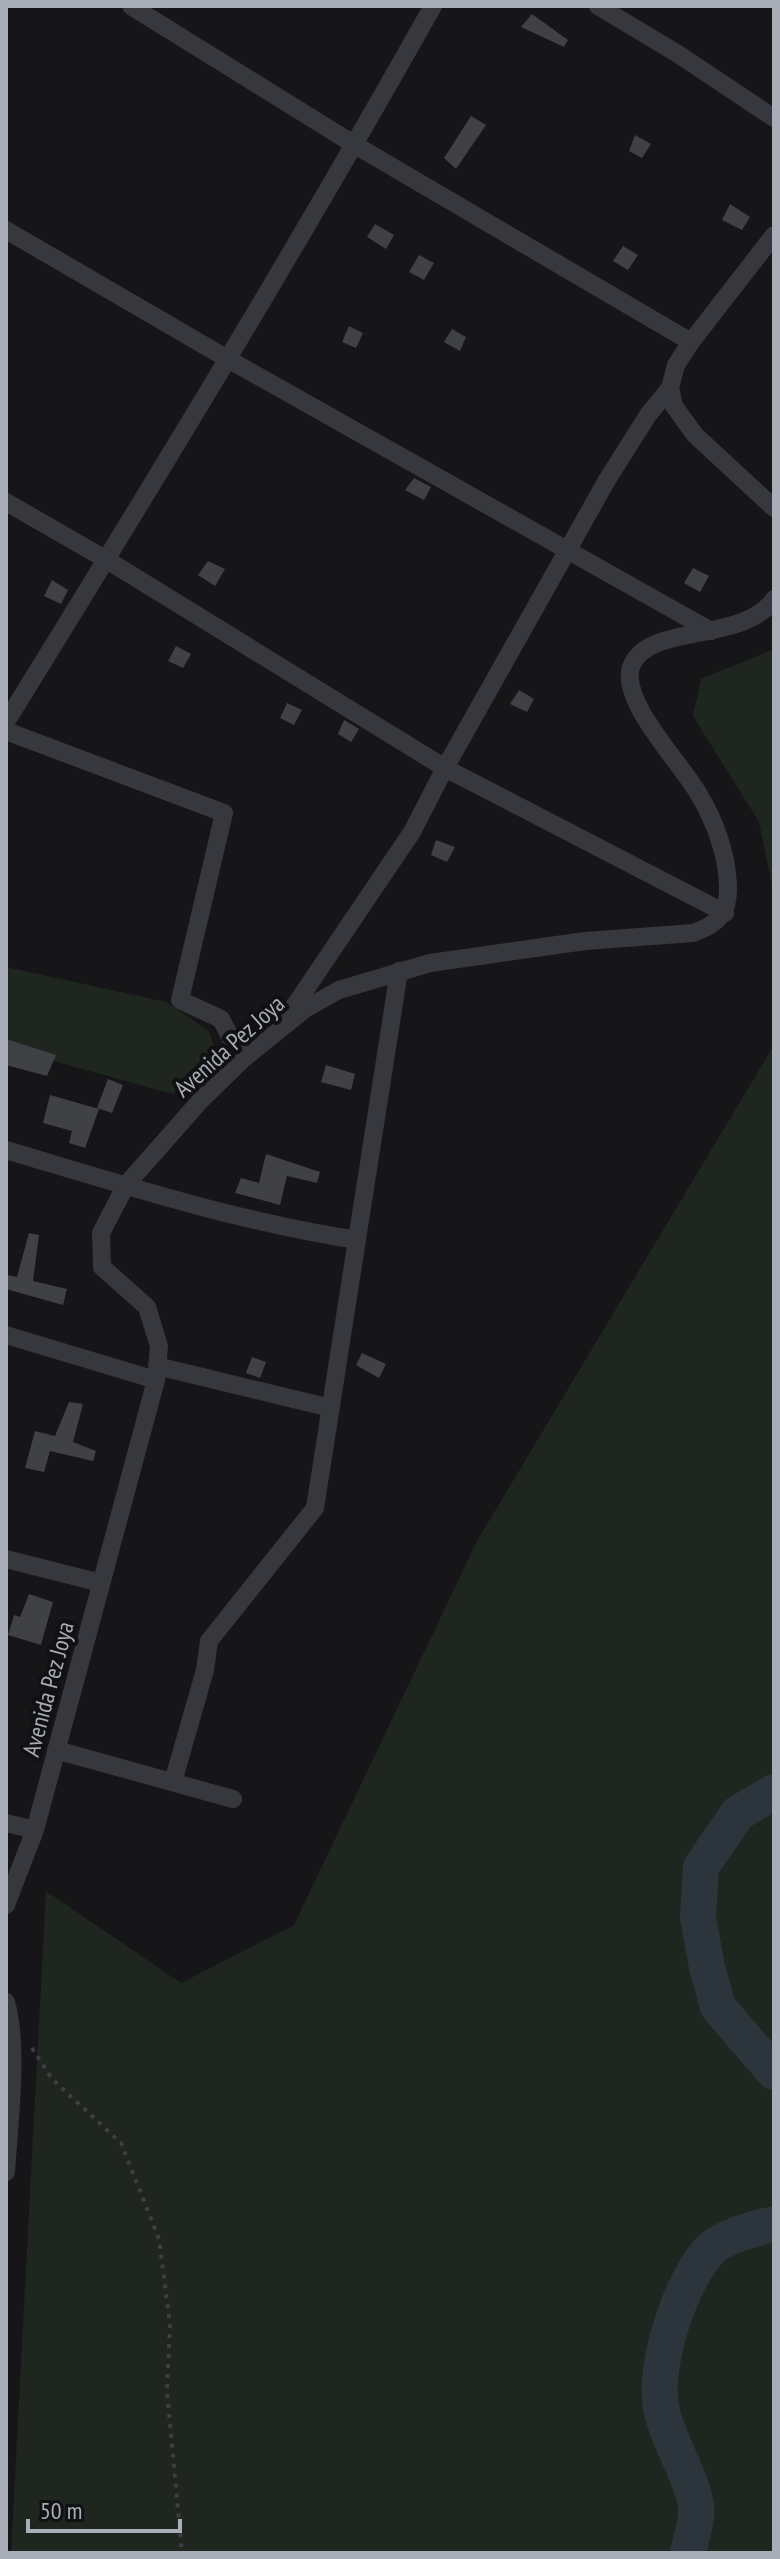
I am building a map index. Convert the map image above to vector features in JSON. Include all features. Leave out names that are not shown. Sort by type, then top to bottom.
[{"type":"street","points":[[131,6],[355,145],[691,342]]},
{"type":"street","points":[[6,722],[107,560],[355,145],[433,6]]},
{"type":"street","points":[[598,6],[678,54],[774,118]]},
{"type":"street","points":[[6,230],[226,358],[711,631]]},
{"type":"street","points":[[278,1029],[412,832],[607,480],[648,415],[670,388],[676,365],[774,235]]},
{"type":"street","points":[[670,388],[674,406],[695,435],[774,508]]},
{"type":"street","points":[[6,502],[107,560],[445,768],[725,913],[727,867],[717,834],[699,795],[643,717],[631,695],[631,669],[641,651],[658,642],[750,619],[774,599]]},
{"type":"street","points":[[6,731],[224,813],[180,1000],[221,1019],[242,1060]]},
{"type":"street","name":"Avenida Pez Joya","points":[[6,1905],[35,1830],[156,1373],[159,1346],[147,1307],[102,1267],[101,1233],[126,1185],[200,1101],[242,1060],[305,1009],[339,990],[430,963],[585,941],[693,933],[710,927],[725,913]]},
{"type":"street","points":[[173,1782],[205,1670],[209,1641],[315,1508],[399,971]]},
{"type":"street","points":[[6,1150],[295,1231],[357,1240]]},
{"type":"street","points":[[6,1335],[156,1373],[331,1408]]},
{"type":"street","points":[[6,1559],[101,1583]]},
{"type":"street","points":[[56,1750],[233,1799]]},
{"type":"street","points":[[6,1823],[35,1830]]},
{"type":"street","points":[[6,2002],[12,2056],[6,2172]]},
{"type":"path","points":[[26,2039],[52,2079],[121,2143],[159,2239],[170,2324],[167,2391],[182,2553]]},
{"type":"shaded area","points":[[774,649],[774,895],[759,822],[693,716],[701,679]]},
{"type":"shaded area","points":[[6,967],[166,1002],[208,1030],[218,1054],[173,1094],[6,1048]]},
{"type":"shaded area","points":[[774,1045],[774,2553],[11,2553],[46,1891],[181,1983],[294,1925],[477,1541]]},
{"type":"building","points":[[532,14],[568,40],[564,47],[521,27]]},
{"type":"building","points":[[471,116],[486,125],[456,169],[444,158]]},
{"type":"building","points":[[635,135],[651,144],[642,158],[629,151]]},
{"type":"building","points":[[730,204],[750,217],[742,230],[722,220]]},
{"type":"building","points":[[375,224],[394,235],[386,249],[367,237]]},
{"type":"building","points":[[623,246],[638,255],[628,270],[613,261]]},
{"type":"building","points":[[419,255],[434,263],[424,280],[409,272]]},
{"type":"building","points":[[349,326],[363,333],[356,348],[342,342]]},
{"type":"building","points":[[452,329],[466,337],[460,351],[444,342]]},
{"type":"building","points":[[414,478],[431,487],[424,500],[405,490]]},
{"type":"building","points":[[208,561],[225,569],[215,586],[198,575]]},
{"type":"building","points":[[693,568],[709,576],[700,592],[684,583]]},
{"type":"building","points":[[52,580],[68,590],[61,604],[44,596]]},
{"type":"building","points":[[176,646],[191,654],[183,668],[168,661]]},
{"type":"building","points":[[519,690],[534,699],[527,712],[510,704]]},
{"type":"building","points":[[287,703],[302,710],[294,725],[280,718]]},
{"type":"building","points":[[344,720],[359,729],[351,742],[338,734]]},
{"type":"building","points":[[436,840],[455,847],[447,862],[431,855]]},
{"type":"building","points":[[6,1039],[56,1055],[47,1076],[6,1065]]},
{"type":"building","points":[[326,1065],[355,1074],[351,1090],[321,1082]]},
{"type":"building","points":[[108,1079],[123,1085],[112,1113],[97,1108]]},
{"type":"building","points":[[50,1095],[99,1109],[85,1148],[69,1143],[72,1131],[43,1123]]},
{"type":"building","points":[[266,1154],[320,1172],[317,1183],[287,1176],[280,1205],[235,1193],[241,1178],[259,1183]]},
{"type":"building","points":[[29,1233],[39,1235],[33,1281],[67,1289],[63,1305],[6,1289],[6,1275],[17,1277]]},
{"type":"building","points":[[362,1353],[386,1364],[379,1378],[356,1365]]},
{"type":"building","points":[[252,1357],[266,1362],[260,1378],[246,1373]]},
{"type":"building","points":[[69,1402],[83,1404],[73,1442],[96,1451],[93,1461],[50,1451],[44,1472],[25,1468],[35,1431],[55,1436]]},
{"type":"building","points":[[29,1594],[53,1602],[41,1645],[8,1635],[14,1615],[20,1617]]},
{"type":"waterway","points":[[774,1792],[738,1813],[701,1867],[698,1918],[718,2007],[774,2072]]},
{"type":"waterway","points":[[688,2553],[696,2505],[661,2407],[661,2369],[665,2346],[690,2279],[712,2248],[733,2236],[774,2224]]}]
